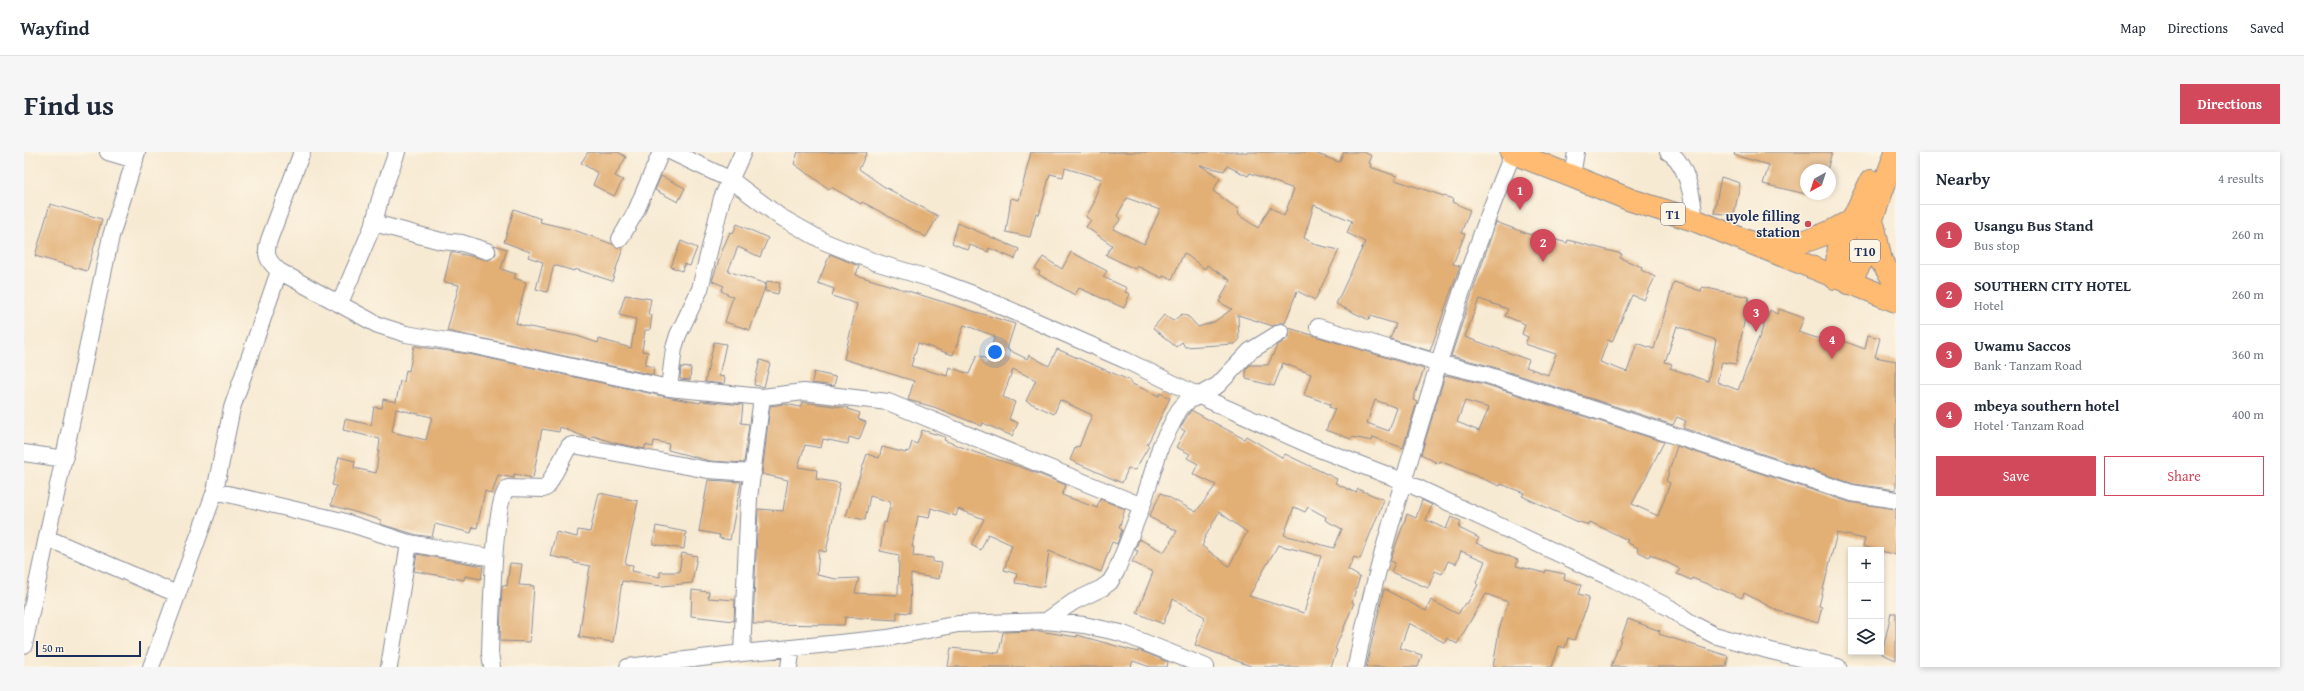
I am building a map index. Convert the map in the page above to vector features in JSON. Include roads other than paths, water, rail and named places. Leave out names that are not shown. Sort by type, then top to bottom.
[{"type":"highway","name":"T1","points":[[1512,152],[1631,200],[1694,220],[1841,281],[1896,301]]},
{"type":"highway","name":"T10","points":[[1841,281],[1863,259],[1864,216],[1883,152]]},
{"type":"highway","name":"T10","points":[[1864,216],[1896,152]]},
{"type":"highway","points":[[1753,244],[1779,247],[1796,243],[1839,228],[1864,216],[1881,261],[1896,283]]},
{"type":"street","points":[[24,645],[30,586],[47,538],[111,236],[136,156],[108,152]]},
{"type":"street","points":[[302,152],[265,251],[268,261],[279,271],[340,303],[371,322],[393,331],[471,345],[669,388],[762,397],[804,392],[888,402],[1142,506]]},
{"type":"street","points":[[340,303],[374,223],[380,199],[397,152]]},
{"type":"street","points":[[620,239],[636,211],[661,152]]},
{"type":"street","points":[[672,152],[731,180],[779,216],[825,242],[875,262],[938,281],[978,296],[1126,360],[1197,395],[1314,447],[1403,481],[1611,578],[1670,608],[1691,623],[1714,635],[1771,651],[1838,667]]},
{"type":"street","points":[[669,388],[674,348],[678,335],[700,289],[722,198],[743,152]]},
{"type":"street","points":[[1356,667],[1370,600],[1438,363],[1467,271],[1512,152]]},
{"type":"street","points":[[1572,176],[1576,152]]},
{"type":"street","points":[[1668,152],[1675,156],[1690,187],[1694,203],[1694,220]]},
{"type":"street","points":[[374,223],[441,241],[462,243],[487,251]]},
{"type":"street","points":[[151,667],[214,491],[232,408],[279,271]]},
{"type":"street","points":[[1318,326],[1438,363],[1487,375],[1852,493],[1896,500]]},
{"type":"street","points":[[1046,621],[1110,582],[1116,572],[1142,506],[1159,451],[1170,424],[1185,403],[1197,395],[1218,385],[1250,351],[1281,332]]},
{"type":"street","points":[[742,653],[750,498],[762,397]]},
{"type":"street","points":[[492,667],[490,653],[494,558],[505,490],[514,486],[544,489],[547,487],[569,446],[573,445],[708,470],[753,473]]},
{"type":"street","points":[[24,453],[64,459]]},
{"type":"street","points":[[214,491],[342,521],[409,543],[494,558]]},
{"type":"street","points":[[47,538],[177,594]]},
{"type":"street","points":[[389,667],[409,543]]},
{"type":"street","points":[[628,667],[742,653],[888,638],[958,624],[1046,621],[1084,624],[1121,633],[1206,667]]},
{"type":"street","points":[[789,667],[792,648]]},
{"type":"place","name":"Usangu Bus Stand","points":[[1520,210]]},
{"type":"place","name":"uyole filling station","points":[[1808,224]]},
{"type":"place","name":"SOUTHERN CITY HOTEL","points":[[1543,262]]},
{"type":"place","name":"Uwamu Saccos","points":[[1756,332]]},
{"type":"place","name":"mbeya southern hotel","points":[[1832,359]]}]
